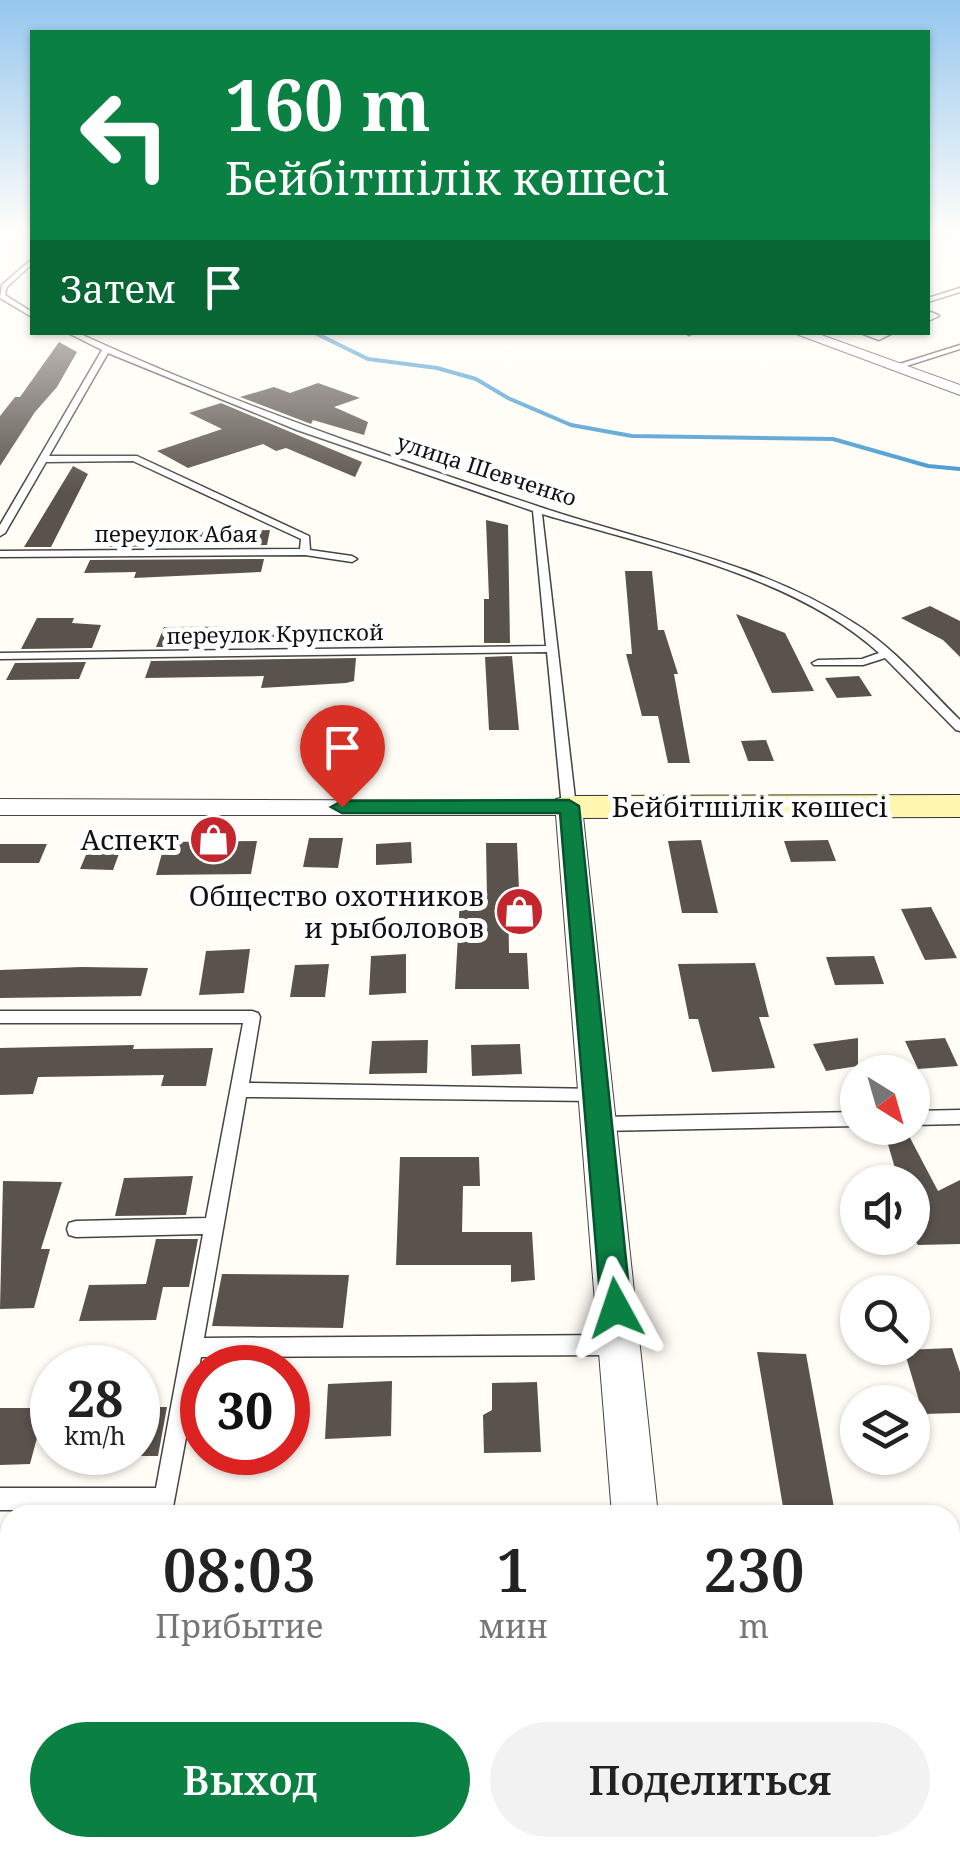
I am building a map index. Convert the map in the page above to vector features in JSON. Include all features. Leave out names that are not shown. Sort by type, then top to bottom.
[{"type":"street","points":[[806,335],[960,390]]},
{"type":"street","points":[[569,806],[634,1505]]},
{"type":"street","name":"Бейбітшілік көшесі","points":[[0,807],[960,806]]},
{"type":"lane","name":"улица Шевченко","points":[[75,335],[363,448],[537,508],[696,556],[793,593],[853,626],[960,727]]},
{"type":"lane","points":[[894,367],[960,346]]},
{"type":"lane","points":[[0,532],[106,350]]},
{"type":"lane","points":[[42,459],[134,458],[306,538],[305,552]]},
{"type":"lane","points":[[537,508],[569,806]]},
{"type":"lane","name":"переулок Абая","points":[[0,554],[305,552],[352,559]]},
{"type":"lane","name":"переулок Крупской","points":[[0,656],[550,649]]},
{"type":"lane","points":[[818,664],[863,662],[884,655]]},
{"type":"lane","points":[[0,1017],[252,1016],[193,1345]]},
{"type":"lane","points":[[238,1090],[840,1118]]},
{"type":"lane","points":[[930,1118],[960,1118]]},
{"type":"lane","points":[[76,1229],[214,1226]]},
{"type":"lane","points":[[310,1347],[620,1345]]},
{"type":"lane","points":[[0,1499],[165,1498],[180,1415]]},
{"type":"building","points":[[59,342],[77,352],[57,387],[35,412],[0,466],[0,416],[15,397],[20,397]]},
{"type":"building","points":[[318,383],[360,398],[334,407],[368,422],[364,435],[313,420],[311,424],[240,397],[274,387],[290,393]]},
{"type":"building","points":[[221,403],[362,462],[355,477],[286,448],[276,451],[263,444],[188,468],[157,451],[222,429],[189,413]]},
{"type":"building","points":[[73,466],[88,474],[51,547],[24,547]]},
{"type":"building","points":[[486,520],[508,525],[510,643],[484,643],[484,599],[489,599]]},
{"type":"building","points":[[270,530],[267,545],[96,547],[103,531],[125,531],[124,534]]},
{"type":"building","points":[[264,559],[261,572],[134,578],[136,572],[84,573],[90,560]]},
{"type":"building","points":[[625,571],[652,571],[658,630],[664,630],[678,674],[674,674],[690,763],[668,763],[658,716],[642,716],[626,654],[632,654]]},
{"type":"building","points":[[930,606],[960,621],[960,657],[943,640],[901,618]]},
{"type":"building","points":[[736,614],[785,633],[814,691],[772,693]]},
{"type":"building","points":[[37,618],[74,618],[72,623],[101,625],[92,648],[21,649]]},
{"type":"building","points":[[359,626],[357,645],[156,647],[164,627]]},
{"type":"building","points":[[512,656],[519,730],[489,730],[485,657]]},
{"type":"building","points":[[356,658],[354,681],[346,683],[261,688],[264,676],[145,678],[151,661]]},
{"type":"building","points":[[86,662],[79,679],[6,680],[15,663]]},
{"type":"building","points":[[859,676],[872,696],[837,698],[825,678]]},
{"type":"building","points":[[766,740],[774,761],[748,761],[741,741]]},
{"type":"building","points":[[309,838],[343,838],[338,868],[303,867]]},
{"type":"building","points":[[701,840],[718,913],[682,913],[668,841]]},
{"type":"building","points":[[828,840],[836,861],[791,862],[784,841]]},
{"type":"building","points":[[257,841],[251,874],[156,875],[165,842]]},
{"type":"building","points":[[411,842],[412,863],[376,865],[376,844]]},
{"type":"building","points":[[91,843],[123,843],[113,870],[80,869]]},
{"type":"building","points":[[486,843],[517,843],[519,889],[508,889],[509,953],[527,953],[529,989],[455,989],[460,898],[487,899]]},
{"type":"building","points":[[0,844],[47,844],[39,863],[0,863]]},
{"type":"building","points":[[931,907],[957,958],[925,960],[901,909]]},
{"type":"building","points":[[250,949],[244,993],[199,995],[206,951]]},
{"type":"building","points":[[406,954],[406,993],[369,995],[371,956]]},
{"type":"building","points":[[874,956],[884,984],[835,985],[826,957]]},
{"type":"building","points":[[755,963],[769,1017],[759,1017],[775,1068],[712,1072],[698,1019],[689,1019],[678,964]]},
{"type":"building","points":[[329,964],[325,997],[290,997],[295,965]]},
{"type":"building","points":[[148,968],[141,996],[0,998],[0,970]]},
{"type":"building","points":[[858,1038],[858,1055],[840,1055],[840,1069],[826,1071],[813,1044]]},
{"type":"building","points":[[945,1038],[958,1066],[930,1068],[930,1055],[912,1055],[905,1041]]},
{"type":"building","points":[[428,1040],[427,1073],[369,1074],[372,1041]]},
{"type":"building","points":[[520,1044],[522,1074],[472,1076],[471,1045]]},
{"type":"building","points":[[134,1045],[133,1049],[213,1048],[206,1086],[161,1086],[164,1075],[38,1077],[33,1094],[0,1095],[0,1048]]},
{"type":"building","points":[[888,1145],[914,1145],[924,1165],[894,1165]]},
{"type":"building","points":[[400,1157],[479,1157],[480,1186],[463,1186],[462,1232],[532,1232],[535,1280],[511,1282],[511,1265],[396,1265]]},
{"type":"building","points":[[193,1176],[186,1215],[115,1216],[124,1178]]},
{"type":"building","points":[[930,1176],[938,1191],[960,1180],[960,1244],[930,1245]]},
{"type":"building","points":[[3,1181],[62,1182],[41,1249],[50,1249],[34,1308],[0,1309]]},
{"type":"building","points":[[156,1239],[198,1239],[189,1287],[163,1287],[156,1320],[79,1321],[89,1285],[146,1284]]},
{"type":"building","points":[[222,1274],[349,1275],[343,1328],[212,1326]]},
{"type":"building","points":[[952,1348],[960,1372],[960,1413],[930,1414],[930,1385],[914,1385],[908,1365],[930,1365],[930,1349]]},
{"type":"building","points":[[757,1352],[806,1354],[834,1505],[783,1505]]},
{"type":"building","points":[[392,1381],[391,1436],[325,1439],[328,1384]]},
{"type":"building","points":[[537,1382],[541,1452],[484,1453],[483,1415],[492,1410],[492,1383]]},
{"type":"building","points":[[160,1407],[167,1407],[160,1445]]},
{"type":"building","points":[[0,1408],[30,1408],[30,1464],[0,1465]]},
{"type":"waterway","points":[[319,335],[368,359],[437,368],[476,379],[508,398],[571,425],[632,436],[833,439],[928,466],[960,469]]},
{"type":"place","name":"Аспект","points":[[214,839]]},
{"type":"place","name":"Общество охотников и рыболовов","points":[[519,911]]},
{"type":"route","points":[[342,807],[569,806],[616,1308]]}]
